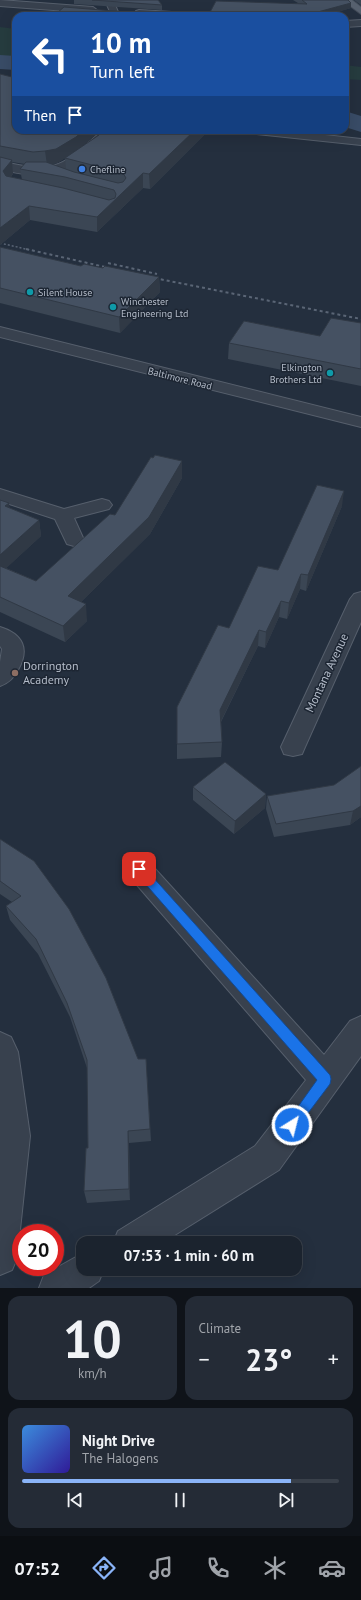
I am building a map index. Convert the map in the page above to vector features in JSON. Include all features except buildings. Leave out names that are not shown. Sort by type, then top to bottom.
[{"type":"main road","points":[[346,0],[361,11]]},
{"type":"street","points":[[0,3],[114,12],[109,0]]},
{"type":"street","points":[[349,24],[361,23]]},
{"type":"street","points":[[0,166],[24,171],[49,170],[69,164],[105,134]]},
{"type":"street","points":[[286,134],[361,142]]},
{"type":"street","points":[[49,170],[67,177]]},
{"type":"street","points":[[15,181],[24,171]]},
{"type":"street","name":"Baltimore Road","points":[[0,332],[361,422]]},
{"type":"street","points":[[0,495],[63,515],[102,505]]},
{"type":"street","points":[[63,515],[74,540]]},
{"type":"street","name":"Montana Avenue","points":[[293,747],[361,599]]},
{"type":"street","points":[[0,635],[10,642],[13,647],[14,656],[11,665],[0,678]]},
{"type":"street","points":[[139,869],[325,1079]]},
{"type":"street","points":[[141,1236],[267,1158],[361,1031]]},
{"type":"street","points":[[0,1047],[3,1052],[14,1136],[0,1258]]},
{"type":"street","points":[[57,1288],[76,1276]]},
{"type":"green space","points":[[0,27],[12,28],[12,56],[0,56]]},
{"type":"green space","points":[[349,66],[361,67],[361,80],[349,79]]},
{"type":"waterway","points":[[0,62],[12,63]]},
{"type":"waterway","points":[[349,120],[361,124]]},
{"type":"railway","points":[[0,243],[30,250]]},
{"type":"railway","points":[[26,249],[114,269]]},
{"type":"railway","points":[[108,263],[157,274]]},
{"type":"railway","points":[[149,277],[361,319]]},
{"type":"place","name":"Chefline","points":[[82,169]]},
{"type":"place","name":"Silent House","points":[[30,292]]},
{"type":"place","name":"Winchester Engineering Ltd","points":[[113,307]]},
{"type":"place","name":"Elkington Brothers Ltd","points":[[330,373]]},
{"type":"place","name":"Dorrington Academy","points":[[15,673]]},
{"type":"route","points":[[139,869],[325,1079],[292,1125]]}]
